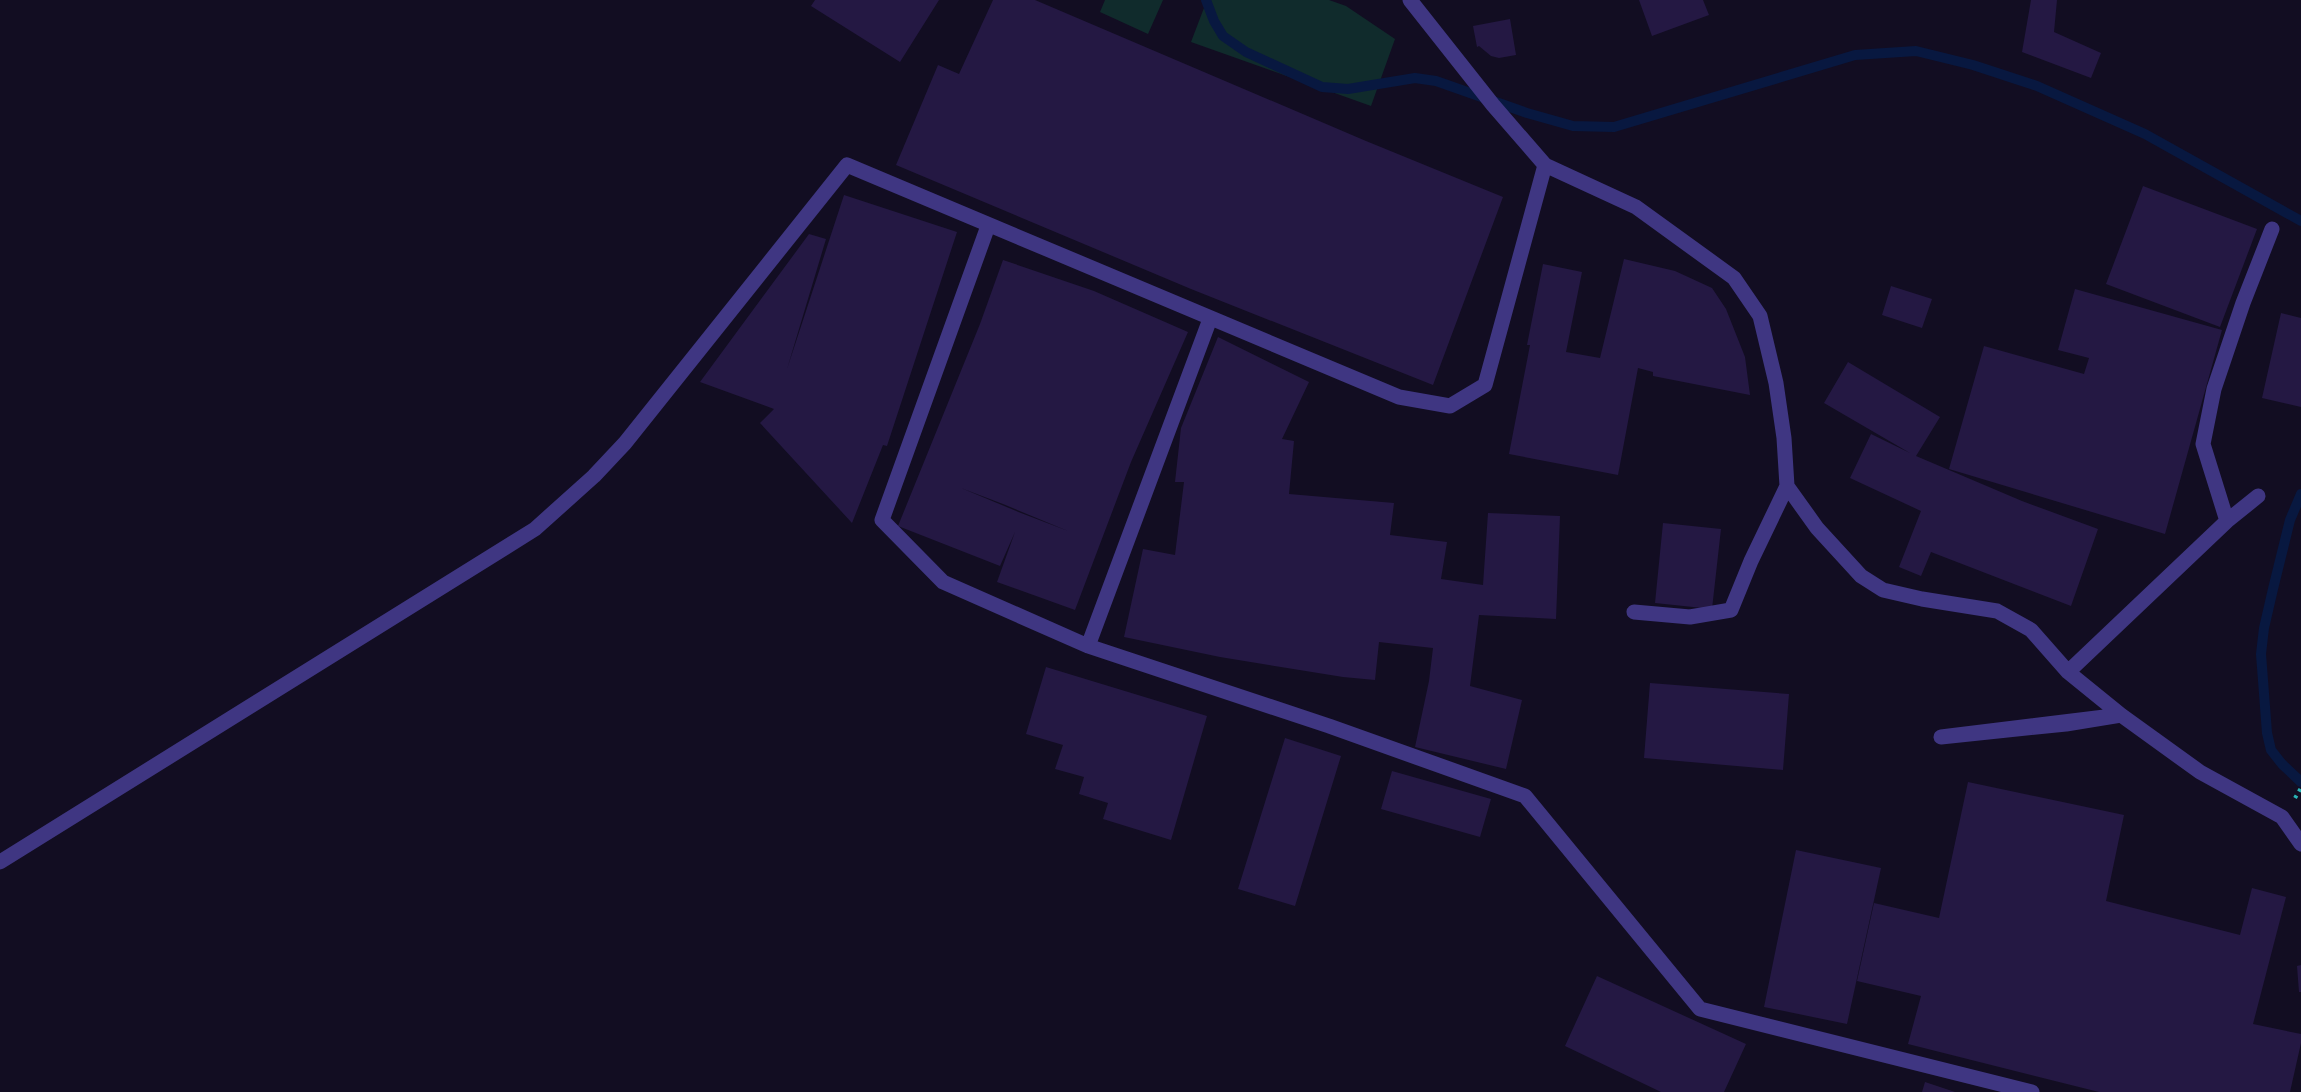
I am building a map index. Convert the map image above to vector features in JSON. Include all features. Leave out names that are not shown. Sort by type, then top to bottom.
[{"type":"street","points":[[1410,0],[1493,105],[1545,165],[1636,207],[1734,278],[1760,316],[1776,383],[1784,438],[1787,486],[1731,609],[1690,617],[1634,612]]},
{"type":"street","points":[[0,862],[535,529],[594,476],[626,443],[847,165],[1399,397],[1450,406],[1485,385],[1545,165]]},
{"type":"street","points":[[988,226],[882,520],[943,582],[1088,646],[1329,726],[1525,796],[1700,1009],[2032,1092]]},
{"type":"street","points":[[2227,521],[2203,444],[2214,389],[2242,303],[2272,229]]},
{"type":"street","points":[[1088,646],[1210,319]]},
{"type":"street","points":[[1787,486],[1817,528],[1861,576],[1883,590],[1997,611],[2031,630],[2068,672],[2121,715],[2200,772],[2282,817],[2301,844]]},
{"type":"street","points":[[2068,672],[2227,521],[2258,496]]},
{"type":"street","points":[[2121,715],[2066,724],[1941,737],[2110,716],[2121,715]]},
{"type":"green space","points":[[1105,0],[1163,0],[1148,34],[1100,12]]},
{"type":"green space","points":[[1207,0],[1329,0],[1346,6],[1395,39],[1371,106],[1191,42]]},
{"type":"building","points":[[815,0],[939,0],[900,62],[811,6]]},
{"type":"building","points":[[993,0],[1035,0],[1503,197],[1433,385],[1191,289],[896,165],[938,65],[959,74]]},
{"type":"building","points":[[1639,0],[1703,0],[1709,15],[1652,36]]},
{"type":"building","points":[[2031,0],[2057,0],[2054,32],[2101,53],[2091,78],[2022,52]]},
{"type":"building","points":[[1510,19],[1516,55],[1499,58],[1477,47],[1473,26]]},
{"type":"building","points":[[2143,186],[2257,229],[2220,327],[2106,284]]},
{"type":"building","points":[[844,195],[957,232],[887,446],[883,445],[852,523],[760,423],[774,409],[700,382],[809,234],[826,239],[787,369]]},
{"type":"building","points":[[1624,259],[1675,271],[1712,288],[1726,309],[1745,357],[1750,395],[1653,376],[1653,372],[1638,368],[1618,475],[1509,454],[1543,264],[1582,272],[1566,352],[1600,358]]},
{"type":"building","points":[[1003,260],[1094,291],[1188,332],[1131,462],[1075,610],[997,582],[1015,532],[1000,566],[898,526],[980,324]],"holes":[[[961,488],[1003,504],[1068,531]]]},
{"type":"building","points":[[1891,286],[1932,299],[1922,328],[1882,315]]},
{"type":"building","points":[[2075,289],[2222,330],[2165,534],[1949,469],[1984,346],[2084,374],[2089,358],[2058,350]]},
{"type":"building","points":[[2281,313],[2301,318],[2301,407],[2262,398]]},
{"type":"building","points":[[1218,337],[1309,382],[1282,439],[1294,441],[1289,494],[1394,503],[1390,535],[1447,542],[1441,579],[1483,585],[1488,513],[1560,516],[1556,619],[1479,615],[1470,686],[1522,700],[1506,769],[1415,747],[1429,681],[1433,648],[1379,642],[1375,680],[1220,657],[1124,637],[1143,549],[1175,555],[1184,482],[1175,482],[1181,428]]},
{"type":"building","points":[[1848,362],[1940,417],[1916,456],[2022,501],[2098,529],[2071,606],[1931,552],[1921,576],[1899,567],[1921,511],[1850,478],[1871,434],[1910,453],[1824,403]]},
{"type":"building","points":[[1663,523],[1721,529],[1712,609],[1655,603]]},
{"type":"building","points":[[1046,667],[1207,716],[1171,840],[1103,819],[1108,803],[1079,794],[1084,777],[1055,769],[1063,745],[1026,734]]},
{"type":"building","points":[[1650,683],[1789,694],[1783,770],[1644,758]]},
{"type":"building","points":[[1285,738],[1341,756],[1295,906],[1238,889]]},
{"type":"building","points":[[1392,771],[1491,799],[1480,837],[1381,809]]},
{"type":"building","points":[[1968,782],[2124,815],[2106,901],[2240,935],[2252,888],[2286,897],[2253,1024],[2301,1034],[2290,1092],[2099,1092],[1908,1044],[1921,996],[1857,981],[1874,903],[1939,918]]},
{"type":"building","points":[[1796,850],[1881,868],[1847,1024],[1764,1007]]},
{"type":"building","points":[[2301,965],[2301,992],[2299,992],[2297,966]]},
{"type":"building","points":[[1597,976],[1746,1044],[1724,1092],[1661,1092],[1565,1046]]},
{"type":"building","points":[[1925,1082],[1955,1092],[1922,1092]]},
{"type":"waterway","points":[[1206,0],[1223,36],[1246,52],[1322,87],[1348,89],[1415,78],[1436,81],[1527,113],[1573,126],[1614,127],[1855,55],[1916,51],[1973,65],[2037,86],[2145,134],[2301,221]]},
{"type":"waterway","points":[[2301,494],[2290,520],[2264,628],[2261,654],[2267,733],[2271,750],[2301,782]]}]
